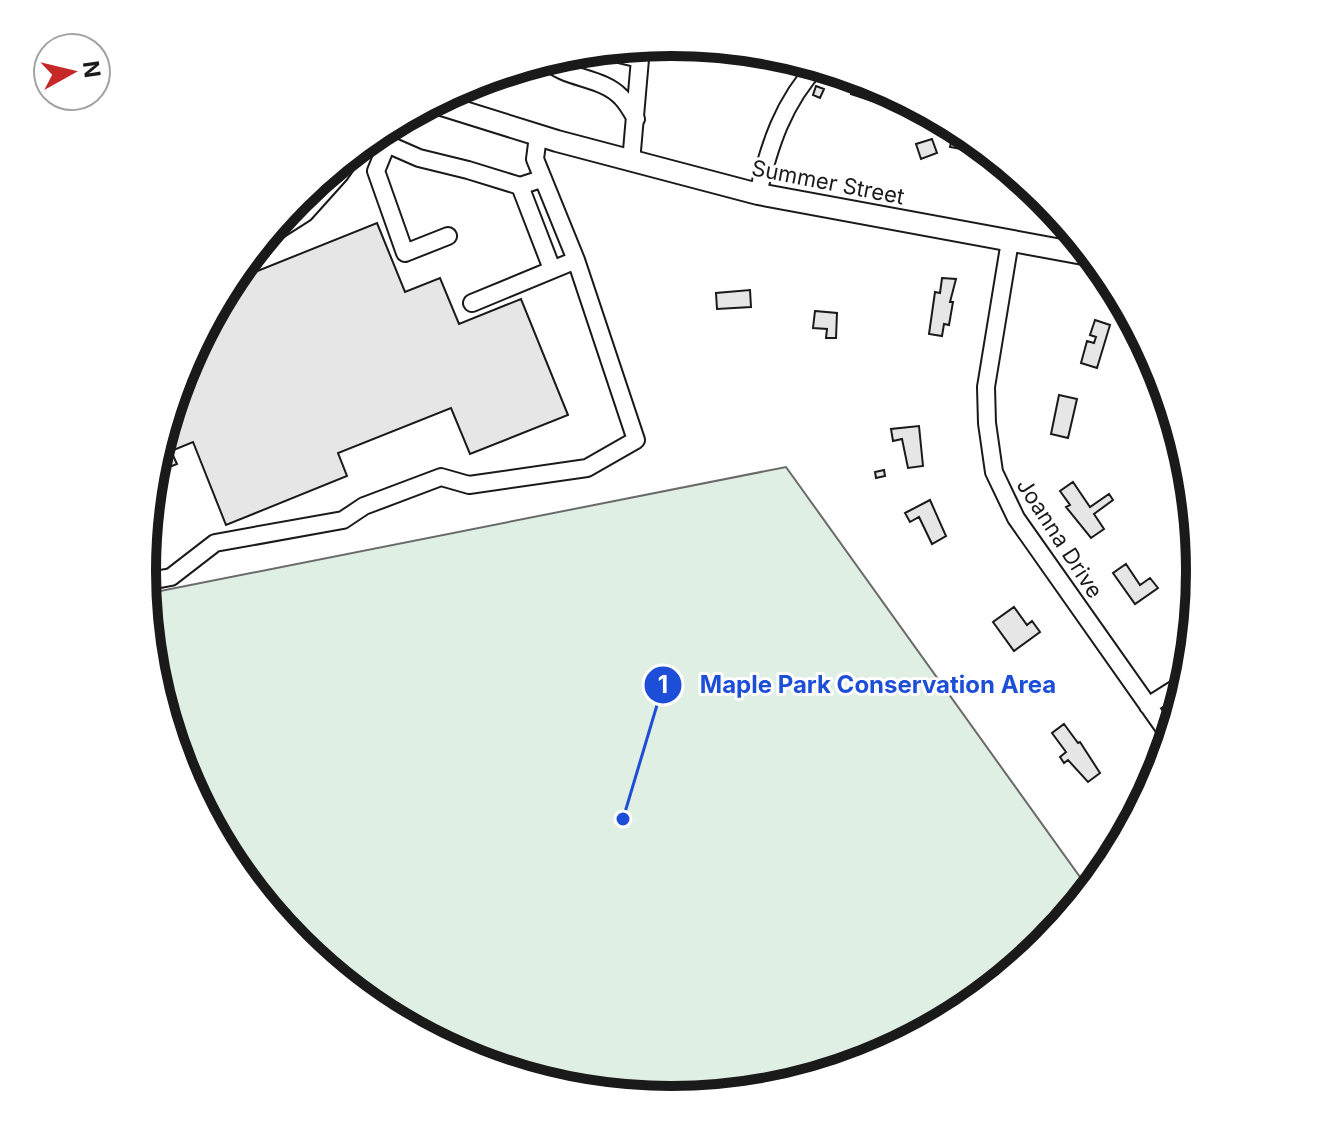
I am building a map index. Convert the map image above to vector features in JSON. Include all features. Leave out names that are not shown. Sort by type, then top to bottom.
[{"type":"main road","name":"Summer Street","points":[[448,107],[547,139],[758,194],[1077,253]]},
{"type":"street","points":[[631,162],[639,57]]},
{"type":"street","points":[[559,69],[607,87],[622,98],[636,119]]},
{"type":"street","points":[[758,194],[771,140],[798,89],[809,75]]},
{"type":"street","points":[[157,580],[171,577],[215,543],[343,520],[364,506],[441,477],[469,485],[587,468],[636,440],[576,260],[535,159],[547,139]]},
{"type":"street","points":[[385,143],[419,158],[520,186],[541,179]]},
{"type":"street","points":[[378,148],[376,171],[405,253],[448,236]]},
{"type":"street","points":[[520,186],[552,269]]},
{"type":"street","points":[[295,219],[326,189]]},
{"type":"street","name":"Joanna Drive","points":[[1010,241],[986,387],[987,431],[994,472],[1016,518],[1162,726]]},
{"type":"street","points":[[472,303],[576,260]]},
{"type":"street","points":[[1148,706],[1172,691]]},
{"type":"green space","points":[[786,467],[1083,881],[1036,935],[985,980],[929,1017],[837,1059],[739,1082],[672,1086],[604,1082],[506,1059],[414,1017],[358,980],[307,935],[263,885],[225,828],[184,737],[166,671],[157,592]]},
{"type":"building","points":[[816,86],[824,89],[820,98],[813,95]]},
{"type":"building","points":[[853,89],[873,97],[872,101],[851,94]]},
{"type":"building","points":[[932,139],[937,153],[921,159],[916,144]]},
{"type":"building","points":[[952,139],[967,149],[967,150],[950,147]]},
{"type":"building","points":[[377,223],[405,292],[440,278],[459,324],[521,299],[568,415],[470,454],[451,408],[338,453],[347,476],[226,525],[193,442],[171,451],[177,464],[167,468],[174,438],[184,405],[196,374],[225,313],[251,273]]},
{"type":"building","points":[[942,278],[956,279],[950,302],[953,302],[949,325],[944,324],[942,336],[929,334],[935,292],[940,293]]},
{"type":"building","points":[[750,290],[751,307],[717,309],[716,293]]},
{"type":"building","points":[[815,311],[837,313],[836,338],[826,338],[827,329],[813,328]]},
{"type":"building","points":[[1095,320],[1110,325],[1097,368],[1081,363],[1087,341],[1094,343],[1096,337],[1090,335]]},
{"type":"building","points":[[1059,395],[1077,399],[1068,438],[1051,434]]},
{"type":"building","points":[[919,426],[923,466],[908,468],[902,439],[893,441],[891,429]]},
{"type":"building","points":[[884,470],[885,476],[876,478],[875,472]]},
{"type":"building","points":[[1073,482],[1090,507],[1109,494],[1113,500],[1094,514],[1104,529],[1091,538],[1066,507],[1070,505],[1060,491]]},
{"type":"building","points":[[930,500],[946,536],[932,544],[919,517],[910,522],[905,513]]},
{"type":"building","points":[[1126,564],[1140,585],[1150,578],[1158,588],[1135,604],[1113,573]]},
{"type":"building","points":[[1014,607],[1027,625],[1032,621],[1040,632],[1014,651],[993,622]]},
{"type":"building","points":[[1064,724],[1100,773],[1088,782],[1068,760],[1064,763],[1060,757],[1066,752],[1052,733]]},
{"type":"place","name":"Maple Park Conservation Area","points":[[623,819]]}]
